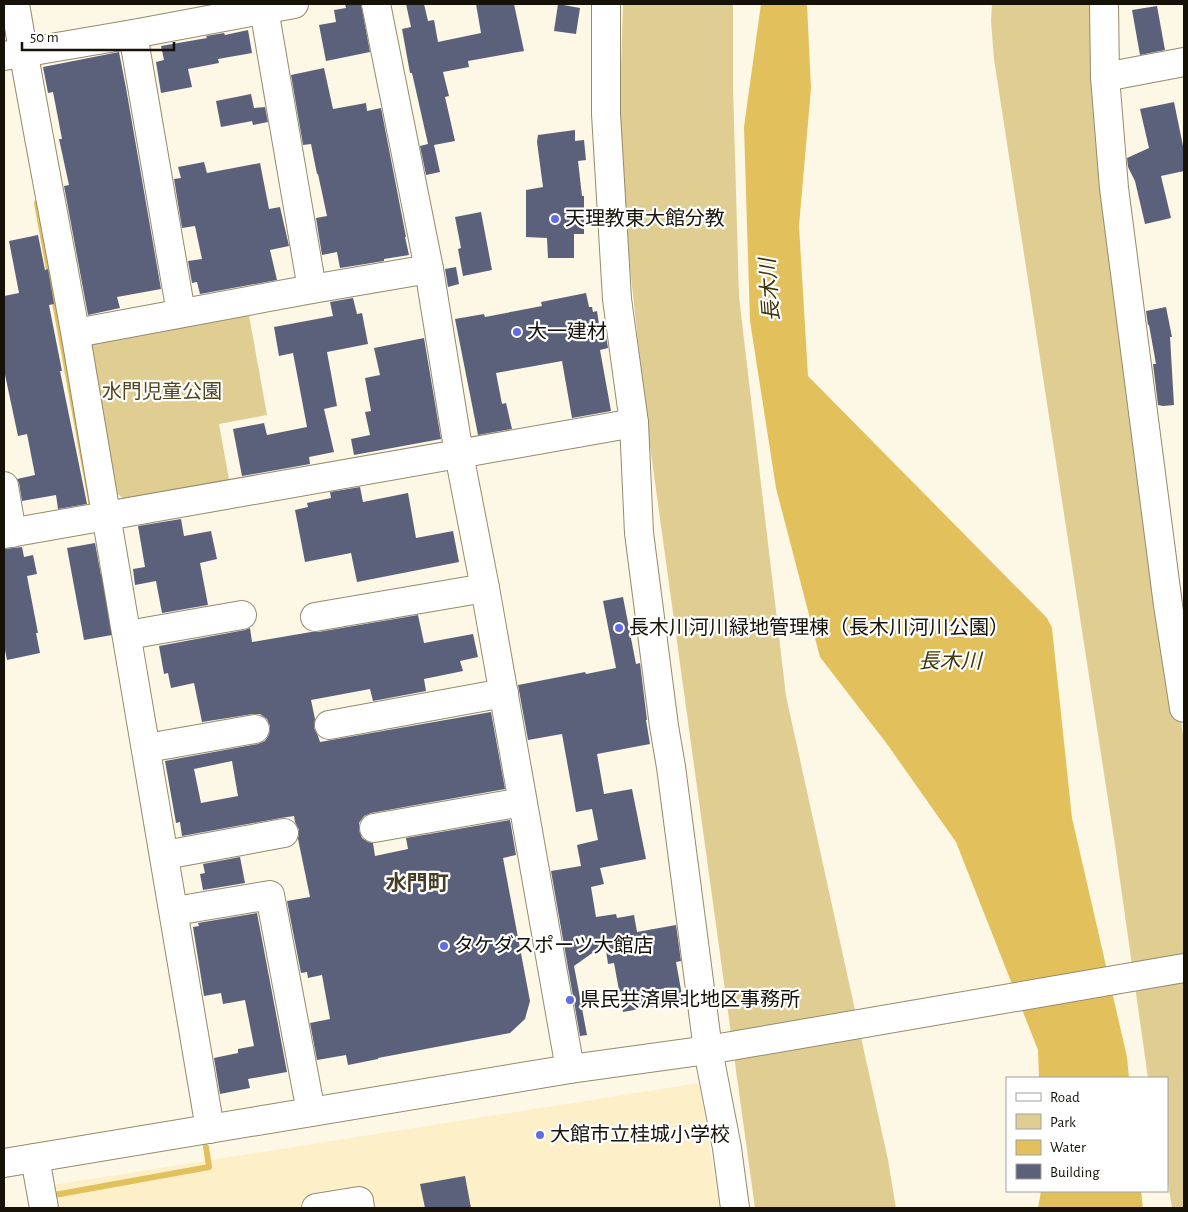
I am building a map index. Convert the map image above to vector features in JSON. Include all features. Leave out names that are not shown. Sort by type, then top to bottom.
[{"type":"street","points":[[15,4],[14,54],[76,333],[175,911],[210,1129]]},
{"type":"street","points":[[14,54],[294,4]]},
{"type":"street","points":[[376,4],[430,269],[459,454],[504,693],[570,1069]]},
{"type":"street","points":[[606,4],[606,114],[617,299],[634,423],[639,533],[664,726],[715,1048],[735,1208]]},
{"type":"street","points":[[1104,4],[1105,76],[1114,188],[1168,605],[1184,708]]},
{"type":"street","points":[[264,9],[312,289]]},
{"type":"street","points":[[133,34],[181,313]]},
{"type":"street","points":[[1105,76],[1184,62]]},
{"type":"street","points":[[76,333],[430,269]]},
{"type":"street","points":[[4,486],[8,534],[634,423]]},
{"type":"street","points":[[315,618],[485,588]]},
{"type":"street","points":[[128,635],[242,615]]},
{"type":"street","points":[[329,726],[504,693]]},
{"type":"street","points":[[147,748],[255,729]]},
{"type":"street","points":[[374,828],[522,802]]},
{"type":"street","points":[[165,855],[284,833]]},
{"type":"street","points":[[175,911],[270,895],[311,1112]]},
{"type":"street","points":[[4,1163],[570,1069],[715,1048],[1184,968]]},
{"type":"street","points":[[35,1158],[44,1208]]},
{"type":"street","points":[[316,1208],[359,1201],[360,1208]]},
{"type":"shaded area","name":"大館市立桂城小学校","points":[[699,1083],[720,1208],[50,1208],[46,1186]]},
{"type":"green space","points":[[623,4],[733,4],[733,87],[739,297],[786,696],[888,1160],[896,1208],[755,1208],[647,424],[627,240],[620,101]]},
{"type":"green space","points":[[992,4],[1098,4],[1138,419],[1184,742],[1184,1208],[1172,1208],[1168,1183],[1168,1077],[1148,1077],[1115,845],[994,59],[991,21]]},
{"type":"green space","name":"水門児童公園","points":[[248,310],[267,415],[219,424],[230,485],[130,504],[114,491],[86,340]]},
{"type":"water","name":"長木川","points":[[761,4],[807,4],[811,88],[799,226],[808,376],[1047,618],[1052,628],[1072,818],[1127,1057],[1129,1077],[1039,1077],[1038,1050],[956,842],[887,744],[820,657],[776,488],[750,321],[744,127]]},
{"type":"water","points":[[1041,1192],[1141,1192],[1143,1208],[1038,1208]]},
{"type":"building","points":[[345,4],[361,4],[370,52],[326,61],[319,25],[336,22],[334,10],[346,8]]},
{"type":"building","points":[[406,4],[424,4],[428,21],[434,20],[438,42],[481,33],[476,4],[514,4],[524,51],[468,61],[469,67],[443,72],[449,96],[445,97],[455,141],[434,145],[440,172],[426,175],[420,146],[428,144],[412,73],[410,73],[402,29],[411,27]]},
{"type":"building","points":[[558,4],[580,8],[576,34],[554,31]]},
{"type":"building","points":[[1157,6],[1165,50],[1140,55],[1132,10]]},
{"type":"building","points":[[248,30],[252,53],[218,59],[219,63],[188,69],[192,87],[161,93],[156,62],[164,60],[161,46],[207,38],[206,36],[224,33],[225,35]]},
{"type":"building","points":[[119,52],[161,289],[117,297],[120,308],[88,315],[64,186],[69,185],[59,139],[62,139],[53,92],[48,93],[43,67]]},
{"type":"building","points":[[324,68],[333,109],[366,103],[367,111],[381,108],[409,255],[340,268],[337,252],[322,255],[316,218],[327,216],[311,144],[303,145],[291,75]]},
{"type":"building","points":[[251,94],[254,108],[265,107],[268,122],[253,125],[252,121],[221,127],[216,101]]},
{"type":"building","points":[[1174,102],[1184,151],[1184,171],[1161,176],[1171,218],[1145,224],[1135,181],[1128,167],[1127,158],[1149,148],[1140,109]]},
{"type":"building","points":[[575,130],[575,141],[584,140],[586,160],[578,161],[582,196],[584,196],[584,234],[574,234],[574,258],[548,258],[547,238],[526,237],[526,190],[543,187],[537,142],[538,135]]},
{"type":"building","points":[[204,162],[207,173],[260,163],[269,209],[280,207],[289,246],[270,250],[277,280],[200,294],[197,282],[192,283],[188,261],[202,259],[195,226],[182,228],[174,179],[181,178],[178,167]]},
{"type":"building","points":[[481,212],[492,270],[463,276],[458,249],[461,248],[455,217]]},
{"type":"building","points":[[38,235],[45,270],[48,269],[54,304],[49,305],[62,371],[60,371],[87,504],[58,509],[56,495],[22,501],[17,479],[35,475],[27,434],[18,436],[4,370],[4,296],[19,293],[9,241]]},
{"type":"building","points":[[456,267],[459,284],[448,287],[445,269]]},
{"type":"building","points":[[586,293],[589,307],[592,307],[593,312],[597,311],[600,331],[605,330],[608,348],[600,350],[611,411],[572,418],[562,361],[496,373],[502,404],[506,403],[512,429],[478,435],[455,319],[484,314],[485,317],[542,306],[541,302]]},
{"type":"building","points":[[353,298],[357,314],[362,313],[368,344],[327,352],[337,406],[324,409],[334,452],[309,457],[310,464],[242,476],[233,429],[264,423],[267,435],[307,427],[293,353],[279,356],[274,327],[333,316],[330,302]]},
{"type":"building","points":[[1166,307],[1172,337],[1170,337],[1174,405],[1163,406],[1158,405],[1153,364],[1156,364],[1146,311]]},
{"type":"building","points":[[424,338],[441,439],[354,455],[351,439],[370,435],[365,412],[371,411],[365,378],[380,375],[374,348]]},
{"type":"building","points":[[360,487],[363,502],[408,493],[416,538],[453,531],[459,562],[357,582],[351,553],[305,562],[295,510],[308,507],[307,503],[331,498],[330,492]]},
{"type":"building","points":[[181,519],[184,536],[211,531],[217,559],[200,563],[208,605],[162,613],[156,581],[135,585],[133,569],[145,567],[138,526]]},
{"type":"building","points":[[95,543],[112,635],[84,640],[67,548]]},
{"type":"building","points":[[22,547],[24,557],[33,555],[37,574],[27,576],[40,653],[7,660],[4,645],[4,549]]},
{"type":"building","points":[[623,597],[636,664],[640,663],[650,744],[597,754],[604,794],[632,789],[646,859],[600,868],[604,884],[591,887],[596,917],[616,914],[617,918],[634,915],[637,932],[676,925],[681,961],[676,962],[683,1001],[623,1012],[614,963],[608,964],[605,944],[574,966],[587,1035],[580,1036],[551,871],[581,866],[577,845],[598,840],[592,809],[576,812],[562,734],[528,740],[518,685],[616,668],[603,601]]},
{"type":"building","points":[[418,615],[424,643],[473,634],[478,657],[460,661],[463,671],[424,679],[426,691],[373,701],[370,689],[311,700],[315,719],[314,728],[320,742],[491,712],[505,789],[371,813],[364,816],[359,823],[359,830],[362,838],[373,843],[375,856],[408,849],[406,838],[510,820],[516,855],[503,858],[530,1001],[525,1019],[510,1033],[348,1065],[346,1055],[317,1060],[310,1023],[330,1019],[322,975],[308,978],[307,972],[301,973],[287,901],[310,897],[298,839],[299,830],[294,816],[182,836],[180,822],[176,823],[165,761],[258,744],[265,741],[269,735],[270,726],[267,719],[260,714],[202,722],[194,683],[171,688],[168,673],[164,674],[159,646],[250,628],[252,642]],"holes":[[[232,761],[238,796],[201,803],[194,769]]]},
{"type":"building","points":[[240,857],[245,883],[203,890],[200,874],[205,873],[203,864]]},
{"type":"building","points":[[257,913],[287,1072],[248,1079],[250,1088],[220,1094],[214,1058],[238,1053],[238,1049],[254,1046],[245,1000],[223,1004],[221,993],[204,996],[193,927],[199,926],[198,923]]},
{"type":"building","points":[[465,1176],[471,1208],[425,1208],[420,1184]]},
{"type":"waterway","points":[[37,203],[93,512]]},
{"type":"waterway","points":[[49,1196],[209,1167],[206,1147]]},
{"type":"place","name":"天理教東大館分教","points":[[555,219]]},
{"type":"place","name":"大一建材","points":[[517,332]]},
{"type":"place","name":"長木川河川緑地管理棟（長木川河川公園）","points":[[619,628]]},
{"type":"place","name":"タケダスポーツ大館店","points":[[444,946]]},
{"type":"place","name":"県民共済県北地区事務所","points":[[570,1000]]},
{"type":"place","name":"大館市立桂城小学校","points":[[540,1135]]},
{"type":"district","name":"水門町","points":[[417,883]]}]
